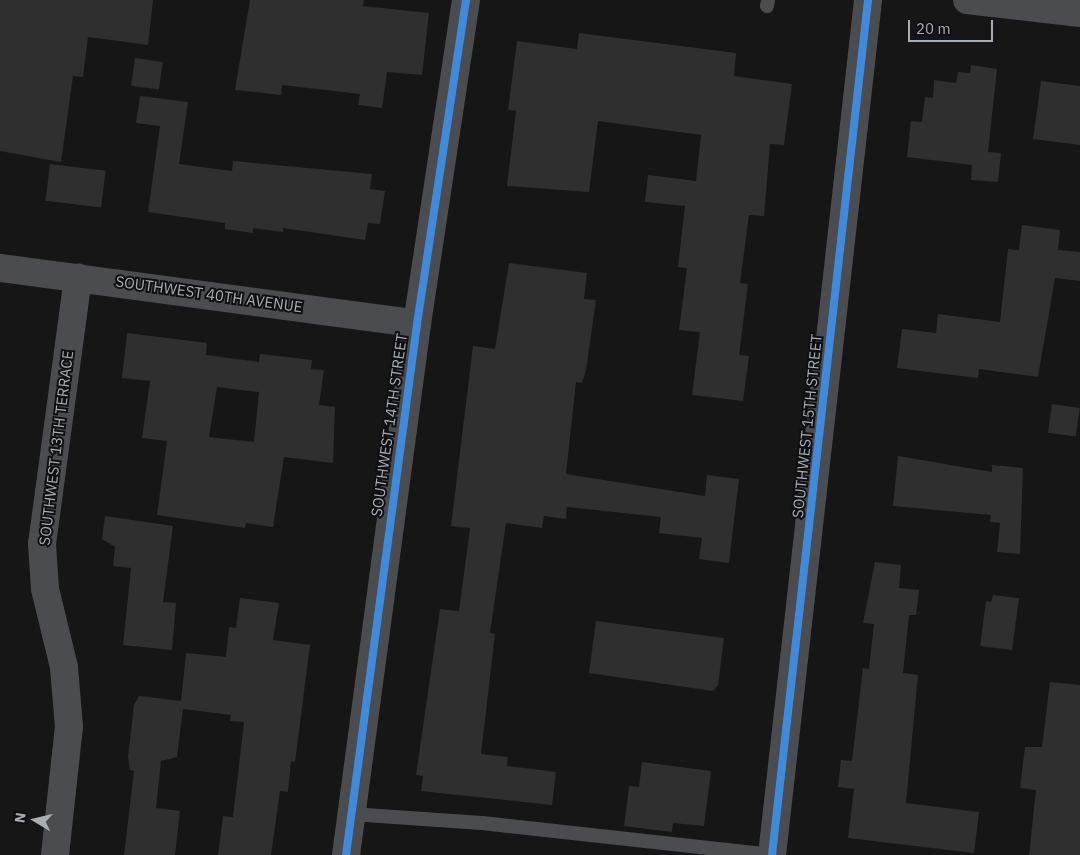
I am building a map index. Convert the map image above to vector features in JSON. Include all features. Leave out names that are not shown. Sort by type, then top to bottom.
[{"type":"street","name":"SOUTHWEST 14TH STREET","points":[[346,855],[417,324],[466,0]]},
{"type":"street","name":"SOUTHWEST 15TH STREET","points":[[773,855],[868,0]]},
{"type":"street","points":[[967,0],[1067,8]]},
{"type":"street","name":"SOUTHWEST 40TH AVENUE","points":[[0,268],[417,324]]},
{"type":"street","name":"SOUTHWEST 13TH TERRACE","points":[[55,855],[69,718],[64,667],[45,589],[42,544],[78,277]]},
{"type":"lane","points":[[351,814],[482,823],[773,855]]},
{"type":"building","points":[[0,0],[153,0],[148,45],[88,37],[83,77],[73,76],[61,162],[0,151]]},
{"type":"building","points":[[250,0],[364,0],[363,6],[429,13],[422,75],[387,72],[382,108],[358,105],[360,94],[282,85],[281,95],[235,90]]},
{"type":"building","points":[[579,33],[736,53],[734,76],[792,84],[784,145],[770,144],[764,216],[749,215],[740,283],[748,284],[739,355],[749,356],[743,401],[692,395],[700,332],[679,330],[687,268],[678,267],[685,206],[645,202],[648,175],[696,181],[701,135],[598,121],[589,192],[507,186],[516,111],[508,110],[517,41],[577,49]]},
{"type":"building","points":[[135,58],[163,62],[159,90],[131,86]]},
{"type":"building","points":[[971,65],[997,69],[988,152],[1001,153],[998,182],[971,180],[972,165],[907,157],[911,121],[922,122],[925,97],[933,98],[934,80],[956,83],[958,72],[970,73]]},
{"type":"building","points":[[1041,81],[1080,86],[1080,145],[1033,139]]},
{"type":"building","points":[[140,96],[188,102],[179,164],[232,171],[233,161],[372,174],[370,189],[385,191],[380,224],[368,223],[365,240],[283,228],[283,232],[253,228],[253,233],[225,229],[225,223],[148,212],[160,126],[136,123]]},
{"type":"building","points":[[50,164],[106,171],[101,208],[45,201]]},
{"type":"building","points":[[1022,225],[1060,230],[1058,250],[1080,252],[1080,281],[1055,278],[1038,377],[979,369],[978,378],[897,368],[902,329],[936,333],[938,314],[1000,322],[1008,249],[1019,250]]},
{"type":"building","points":[[509,263],[587,273],[584,299],[596,300],[586,370],[582,383],[576,382],[566,474],[705,496],[707,475],[739,479],[729,563],[699,559],[702,538],[659,533],[661,517],[567,507],[566,519],[544,516],[542,528],[506,523],[490,633],[495,634],[481,754],[508,757],[507,766],[556,772],[552,805],[421,791],[423,776],[416,775],[440,609],[459,611],[470,528],[451,526],[473,346],[495,349]]},
{"type":"building","points":[[127,333],[207,343],[206,355],[259,362],[260,354],[312,360],[311,369],[324,370],[319,405],[335,407],[333,463],[284,457],[273,527],[246,523],[245,528],[157,515],[167,441],[142,438],[150,381],[122,378]],"holes":[[[217,387],[259,392],[254,442],[209,437]]]},
{"type":"building","points":[[1052,404],[1080,408],[1076,437],[1048,433]]},
{"type":"building","points":[[898,456],[992,472],[992,465],[1023,468],[1020,554],[997,552],[1000,523],[990,522],[991,515],[893,506]]},
{"type":"building","points":[[105,516],[173,526],[163,602],[176,603],[172,650],[123,645],[131,568],[113,566],[115,547],[102,539]]},
{"type":"building","points":[[875,562],[901,565],[899,588],[919,590],[916,615],[909,615],[903,673],[918,675],[906,803],[979,812],[974,853],[848,838],[854,789],[838,787],[841,760],[852,761],[863,668],[869,669],[874,624],[863,623]]},
{"type":"building","points":[[993,595],[1019,598],[1012,650],[980,646],[986,601],[991,602]]},
{"type":"building","points":[[240,598],[279,603],[273,640],[310,645],[295,762],[291,761],[288,792],[280,791],[271,855],[218,855],[223,816],[233,817],[244,722],[230,721],[231,715],[183,709],[177,757],[161,761],[156,808],[180,811],[175,855],[124,855],[134,771],[130,770],[128,757],[134,705],[139,696],[181,701],[186,653],[226,657],[229,627],[236,628]]},
{"type":"building","points":[[596,621],[724,638],[718,685],[713,691],[589,673]]},
{"type":"building","points":[[1050,682],[1080,685],[1080,855],[1029,855],[1036,790],[1020,788],[1025,747],[1042,747]]},
{"type":"building","points":[[642,762],[711,771],[704,826],[673,823],[672,832],[624,826],[629,786],[639,787]]},
{"type":"cycle path","points":[[346,855],[417,324],[466,0]]},
{"type":"cycle path","points":[[772,855],[868,0]]}]
